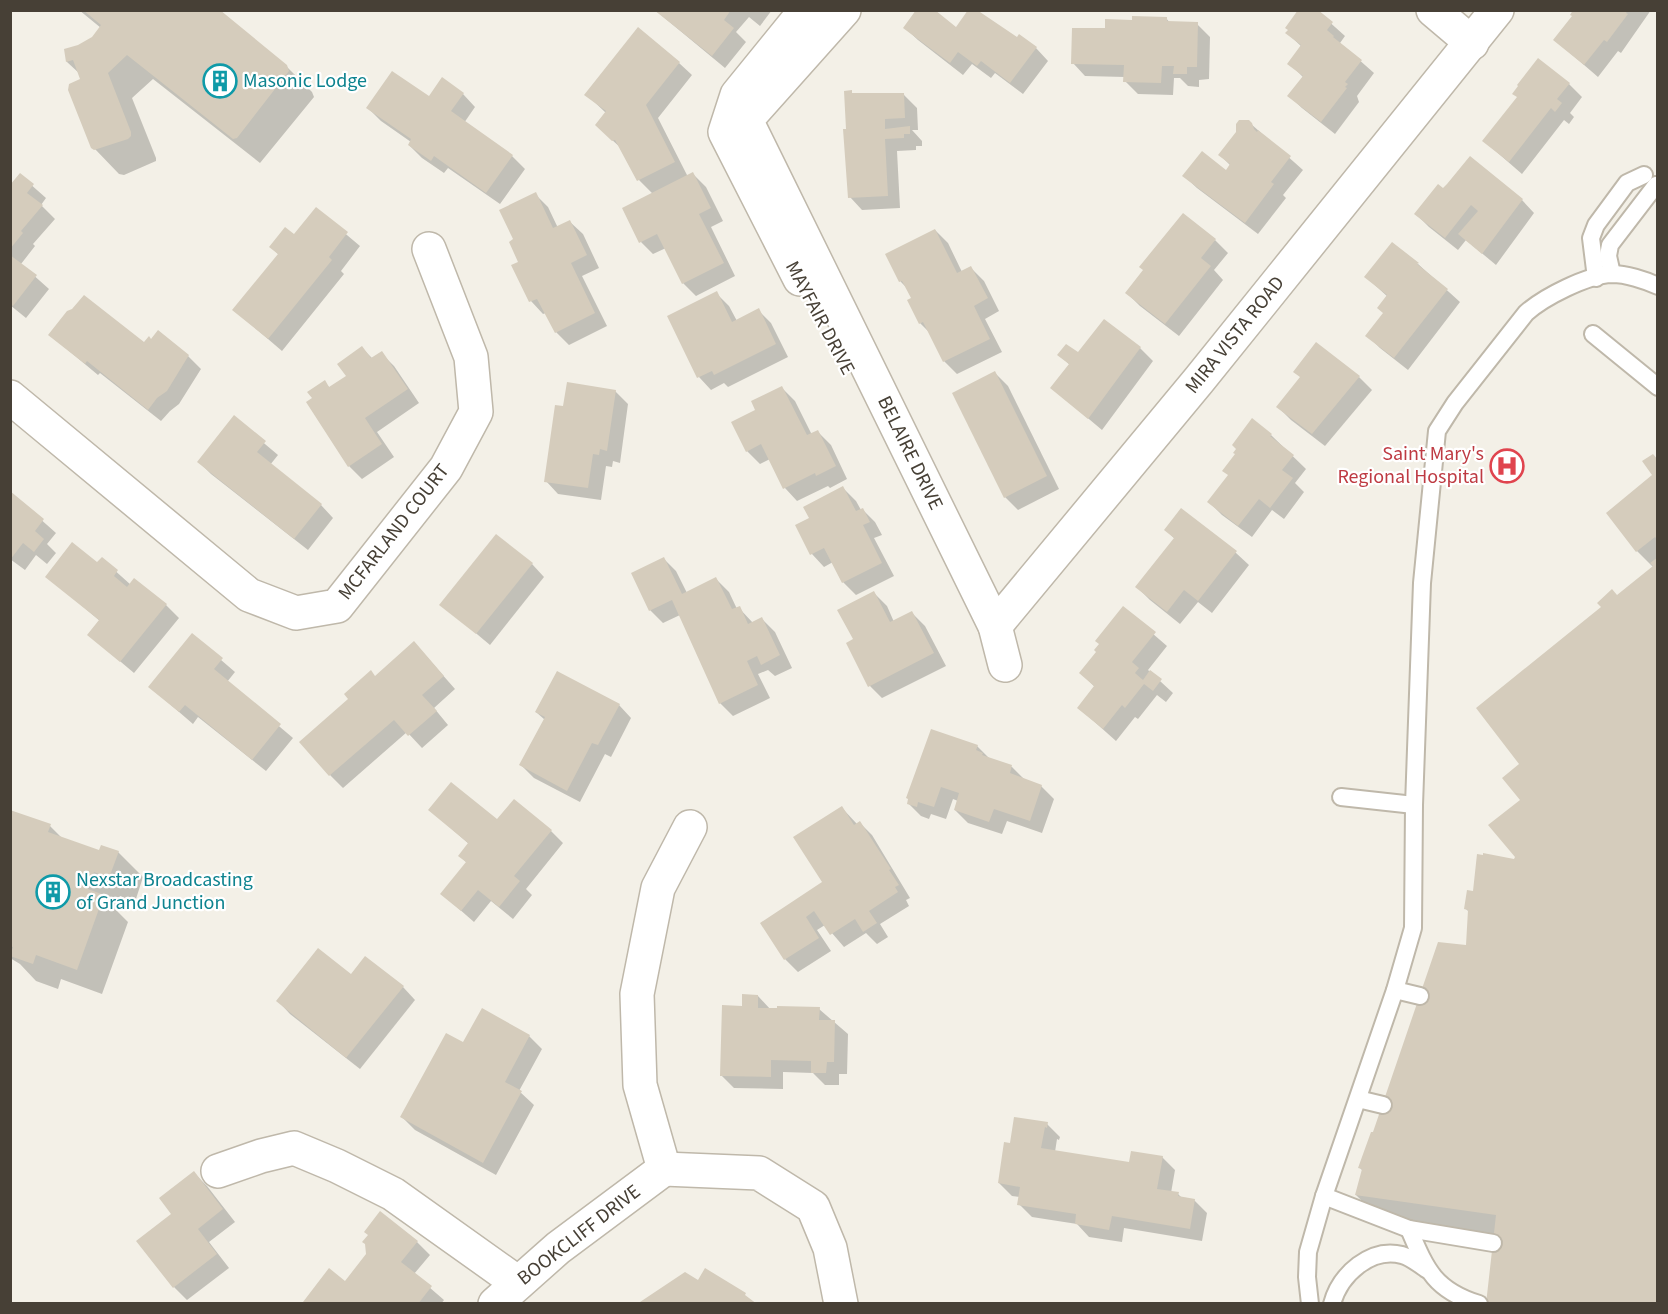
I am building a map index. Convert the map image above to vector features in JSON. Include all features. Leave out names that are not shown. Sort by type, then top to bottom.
[{"type":"street","name":"MAYFAIR DRIVE","points":[[806,10],[737,95],[725,132],[842,359],[980,616],[995,626]]},
{"type":"street","name":"BELAIRE DRIVE","points":[[844,10],[747,120],[995,626]]},
{"type":"street","points":[[1433,10],[1472,43]]},
{"type":"street","name":"MIRA VISTA ROAD","points":[[995,626],[1199,380],[1497,10]]},
{"type":"street","name":"MCFARLAND COURT","points":[[10,397],[249,595],[296,613],[337,606],[446,468],[476,412],[471,357],[429,249]]},
{"type":"street","points":[[995,626],[1005,665]]},
{"type":"street","points":[[690,827],[658,888],[637,994],[640,1084],[664,1169],[759,1173],[813,1208],[830,1248],[841,1304]]},
{"type":"street","points":[[218,1171],[261,1156],[294,1148],[337,1166],[393,1194],[507,1293]]},
{"type":"street","name":"BOOKCLIFF DRIVE","points":[[507,1293],[558,1248],[664,1169]]},
{"type":"lane","points":[[1604,276],[1610,246],[1650,180]]},
{"type":"lane","points":[[1604,276],[1591,238],[1596,225],[1627,183],[1650,180]]},
{"type":"lane","points":[[1310,1304],[1307,1277],[1308,1252],[1324,1196],[1395,990],[1413,927],[1414,805],[1422,583],[1437,431],[1455,403],[1526,313],[1538,302],[1604,276],[1636,279],[1658,286]]},
{"type":"lane","points":[[1593,334],[1658,387]]},
{"type":"lane","points":[[1341,797],[1414,805]]},
{"type":"lane","points":[[1395,990],[1420,996]]},
{"type":"lane","points":[[1358,1099],[1383,1105]]},
{"type":"lane","points":[[1324,1196],[1409,1229],[1493,1242]]},
{"type":"lane","points":[[1409,1229],[1426,1269]]},
{"type":"lane","points":[[1332,1304],[1344,1280],[1357,1265],[1382,1253],[1403,1255],[1426,1269],[1446,1289],[1460,1298],[1479,1304]]},
{"type":"building","name":"Masonic Lodge","points":[[83,10],[220,10],[287,65],[289,71],[237,138],[233,139],[127,55],[108,73],[131,136],[94,150],[91,148],[68,90],[69,84],[80,79],[73,60],[66,62],[64,49],[78,45],[92,37],[101,25]]},
{"type":"building","points":[[654,10],[731,10],[724,20],[734,28],[712,56]]},
{"type":"building","points":[[916,10],[935,10],[956,27],[968,10],[977,10],[1017,37],[1019,34],[1037,47],[1010,83],[981,61],[977,66],[958,52],[950,63],[903,28]]},
{"type":"building","points":[[1298,10],[1318,10],[1333,22],[1327,30],[1333,37],[1362,60],[1345,82],[1348,84],[1345,87],[1347,88],[1321,122],[1287,96],[1303,76],[1287,64],[1301,45],[1285,33],[1288,30],[1285,28]]},
{"type":"building","points":[[1573,10],[1628,10],[1626,13],[1628,14],[1607,42],[1604,40],[1584,65],[1553,40],[1572,16],[1570,15]]},
{"type":"building","points":[[1132,16],[1167,17],[1167,21],[1198,22],[1197,67],[1187,67],[1187,74],[1173,74],[1174,66],[1162,66],[1161,83],[1123,82],[1124,65],[1071,64],[1072,28],[1105,28],[1105,19],[1132,20]]},
{"type":"building","points":[[638,27],[680,62],[646,105],[675,162],[637,181],[615,140],[612,141],[595,125],[606,111],[584,95]]},
{"type":"building","points":[[1538,58],[1570,83],[1557,99],[1562,103],[1555,112],[1551,108],[1509,162],[1482,141],[1517,97],[1512,94]]},
{"type":"building","points":[[392,71],[429,96],[442,77],[464,93],[451,111],[513,155],[486,193],[434,156],[431,161],[408,145],[411,139],[366,108]]},
{"type":"building","points":[[852,90],[852,93],[904,93],[905,118],[885,119],[885,129],[910,126],[910,134],[904,134],[904,138],[885,139],[888,196],[848,198],[843,129],[846,129],[844,91]]},
{"type":"building","points":[[1239,120],[1249,120],[1257,132],[1258,130],[1291,156],[1271,182],[1274,184],[1245,223],[1182,176],[1202,151],[1226,170],[1230,164],[1218,155],[1236,132],[1236,124]]},
{"type":"building","points":[[1470,156],[1523,199],[1482,254],[1458,234],[1478,211],[1471,205],[1445,238],[1414,214],[1438,184],[1443,188]]},
{"type":"building","points":[[693,172],[711,208],[699,214],[724,263],[682,284],[657,234],[639,243],[622,208]]},
{"type":"building","points":[[20,173],[34,184],[27,193],[43,205],[21,231],[23,233],[10,249],[10,185]]},
{"type":"building","points":[[536,192],[553,228],[570,220],[587,255],[571,263],[595,313],[555,333],[537,299],[529,302],[511,265],[518,262],[509,242],[513,239],[499,210]]},
{"type":"building","points":[[316,207],[348,232],[329,257],[332,260],[268,339],[232,310],[278,254],[269,247],[285,227],[294,234]]},
{"type":"building","points":[[1183,213],[1216,239],[1201,258],[1211,266],[1165,324],[1125,293],[1143,270],[1139,267]]},
{"type":"building","points":[[935,229],[957,273],[971,266],[988,298],[974,306],[990,339],[943,362],[923,322],[919,324],[907,300],[911,298],[902,281],[899,282],[885,254]]},
{"type":"building","points":[[1392,242],[1448,289],[1394,358],[1365,336],[1383,313],[1377,308],[1387,295],[1364,277]]},
{"type":"building","points":[[10,255],[37,275],[13,306],[10,304]]},
{"type":"building","points":[[717,291],[732,322],[759,308],[776,344],[714,375],[712,371],[697,378],[667,316]]},
{"type":"building","points":[[84,295],[144,342],[149,336],[151,339],[158,330],[189,355],[167,391],[157,398],[148,410],[87,361],[85,364],[48,335],[67,311],[72,309]]},
{"type":"building","points":[[1104,319],[1141,347],[1088,419],[1050,388],[1069,364],[1057,355],[1066,344],[1078,352]]},
{"type":"building","points":[[1316,342],[1360,376],[1312,434],[1276,407],[1300,377],[1293,372]]},
{"type":"building","points":[[362,346],[371,358],[382,351],[408,389],[365,418],[382,444],[348,467],[306,402],[312,398],[307,392],[325,380],[329,387],[346,376],[337,364]]},
{"type":"building","points":[[995,371],[1047,476],[1004,498],[952,393]]},
{"type":"building","points":[[567,382],[616,390],[607,451],[600,449],[599,455],[593,454],[588,488],[544,482],[555,405],[563,406]]},
{"type":"building","points":[[782,386],[807,435],[818,430],[836,466],[816,476],[815,473],[783,489],[761,444],[746,452],[731,422],[755,410],[751,401]]},
{"type":"building","points":[[234,415],[266,441],[257,452],[322,504],[294,539],[197,462]]},
{"type":"building","points":[[1252,418],[1294,455],[1282,470],[1293,478],[1270,508],[1259,499],[1238,526],[1207,502],[1228,475],[1222,471],[1235,454],[1233,453],[1236,449],[1232,445]]},
{"type":"building","points":[[1653,454],[1658,460],[1658,540],[1655,537],[1636,552],[1606,513],[1652,475],[1642,461]]},
{"type":"building","points":[[843,486],[856,511],[863,508],[870,522],[863,525],[882,563],[842,583],[824,548],[810,555],[795,525],[809,518],[803,507]]},
{"type":"building","points":[[10,491],[44,519],[35,531],[44,539],[34,552],[23,543],[10,560]]},
{"type":"building","points":[[1181,508],[1237,551],[1198,601],[1184,590],[1167,612],[1135,587],[1174,538],[1164,530]]},
{"type":"building","points":[[496,534],[533,563],[476,634],[439,605]]},
{"type":"building","points":[[72,542],[97,562],[102,557],[118,570],[114,576],[127,587],[134,578],[167,604],[120,662],[87,635],[99,620],[45,577]]},
{"type":"building","points":[[664,557],[682,594],[716,577],[732,609],[740,606],[748,624],[762,617],[780,655],[761,665],[757,656],[747,661],[758,685],[719,704],[672,600],[649,611],[631,573]]},
{"type":"building","points":[[1658,557],[1658,1304],[1486,1304],[1496,1215],[1355,1195],[1362,1169],[1358,1168],[1371,1132],[1373,1132],[1438,942],[1466,945],[1468,910],[1464,909],[1467,890],[1473,891],[1477,854],[1514,859],[1515,857],[1488,825],[1520,800],[1502,778],[1519,764],[1476,708],[1601,607],[1597,603],[1612,589],[1617,595],[1653,566],[1650,563]]},
{"type":"building","points":[[874,591],[890,622],[912,611],[934,653],[868,687],[846,643],[853,639],[837,610]]},
{"type":"building","points":[[1123,606],[1156,632],[1132,662],[1139,668],[1135,673],[1143,680],[1150,670],[1162,679],[1153,691],[1144,684],[1125,708],[1122,705],[1103,729],[1077,708],[1094,686],[1079,673],[1096,652],[1094,650],[1099,644],[1095,641]]},
{"type":"building","points":[[192,633],[223,658],[214,669],[281,724],[252,760],[185,705],[179,712],[148,687]]},
{"type":"building","points":[[414,641],[444,676],[422,695],[437,711],[408,736],[394,720],[329,776],[299,742],[348,699],[344,694],[371,670],[375,676]]},
{"type":"building","points":[[557,671],[620,704],[598,745],[592,743],[567,791],[519,765],[545,717],[535,712]]},
{"type":"building","points":[[931,729],[978,745],[976,750],[983,753],[982,755],[1012,765],[1010,773],[1042,785],[1030,821],[994,809],[989,822],[954,810],[959,793],[941,787],[934,807],[918,802],[917,807],[907,804],[908,799],[906,798]]},
{"type":"building","points":[[451,782],[497,819],[514,799],[552,830],[514,876],[520,881],[499,907],[478,890],[461,911],[440,894],[466,862],[458,856],[468,843],[428,810]]},
{"type":"building","points":[[842,806],[854,825],[860,821],[891,869],[889,870],[899,885],[895,887],[898,892],[869,911],[877,923],[863,932],[855,919],[830,935],[814,911],[806,917],[819,938],[784,960],[760,923],[822,882],[793,837]]},
{"type":"building","name":"Nexstar Broadcasting of Grand Junction","points":[[10,810],[51,824],[48,832],[99,850],[101,845],[119,851],[109,878],[94,872],[88,889],[104,895],[77,970],[36,955],[33,964],[10,956],[13,947],[10,946]]},
{"type":"building","points":[[318,948],[351,974],[365,956],[404,986],[346,1058],[276,1001]]},
{"type":"building","points":[[742,994],[758,995],[758,1008],[820,1007],[819,1020],[835,1020],[834,1062],[827,1062],[826,1073],[811,1073],[811,1061],[771,1060],[771,1077],[720,1076],[722,1005],[742,1006]]},
{"type":"building","points":[[482,1008],[530,1035],[505,1082],[522,1091],[483,1163],[400,1117],[446,1033],[463,1042]]},
{"type":"building","points":[[1014,1117],[1048,1122],[1041,1148],[1129,1162],[1131,1151],[1163,1156],[1157,1189],[1179,1192],[1178,1196],[1195,1199],[1190,1229],[1112,1216],[1109,1230],[1075,1224],[1076,1214],[1017,1205],[1020,1187],[998,1183],[1004,1142],[1010,1143]]},
{"type":"building","points":[[194,1171],[223,1209],[198,1229],[217,1254],[173,1288],[136,1241],[171,1214],[159,1198]]},
{"type":"building","points":[[380,1211],[418,1241],[401,1262],[432,1286],[418,1304],[305,1304],[303,1302],[329,1268],[345,1281],[366,1254],[365,1244],[362,1242],[368,1235],[364,1232]]},
{"type":"building","points":[[705,1268],[746,1293],[745,1295],[757,1304],[641,1304],[640,1302],[685,1272],[698,1280]]},
{"type":"place","name":"Masonic Lodge","points":[[220,81]]},
{"type":"place","name":"Saint Mary's Regional Hospital","points":[[1507,466]]},
{"type":"place","name":"Nexstar Broadcasting of Grand Junction","points":[[53,892]]}]
